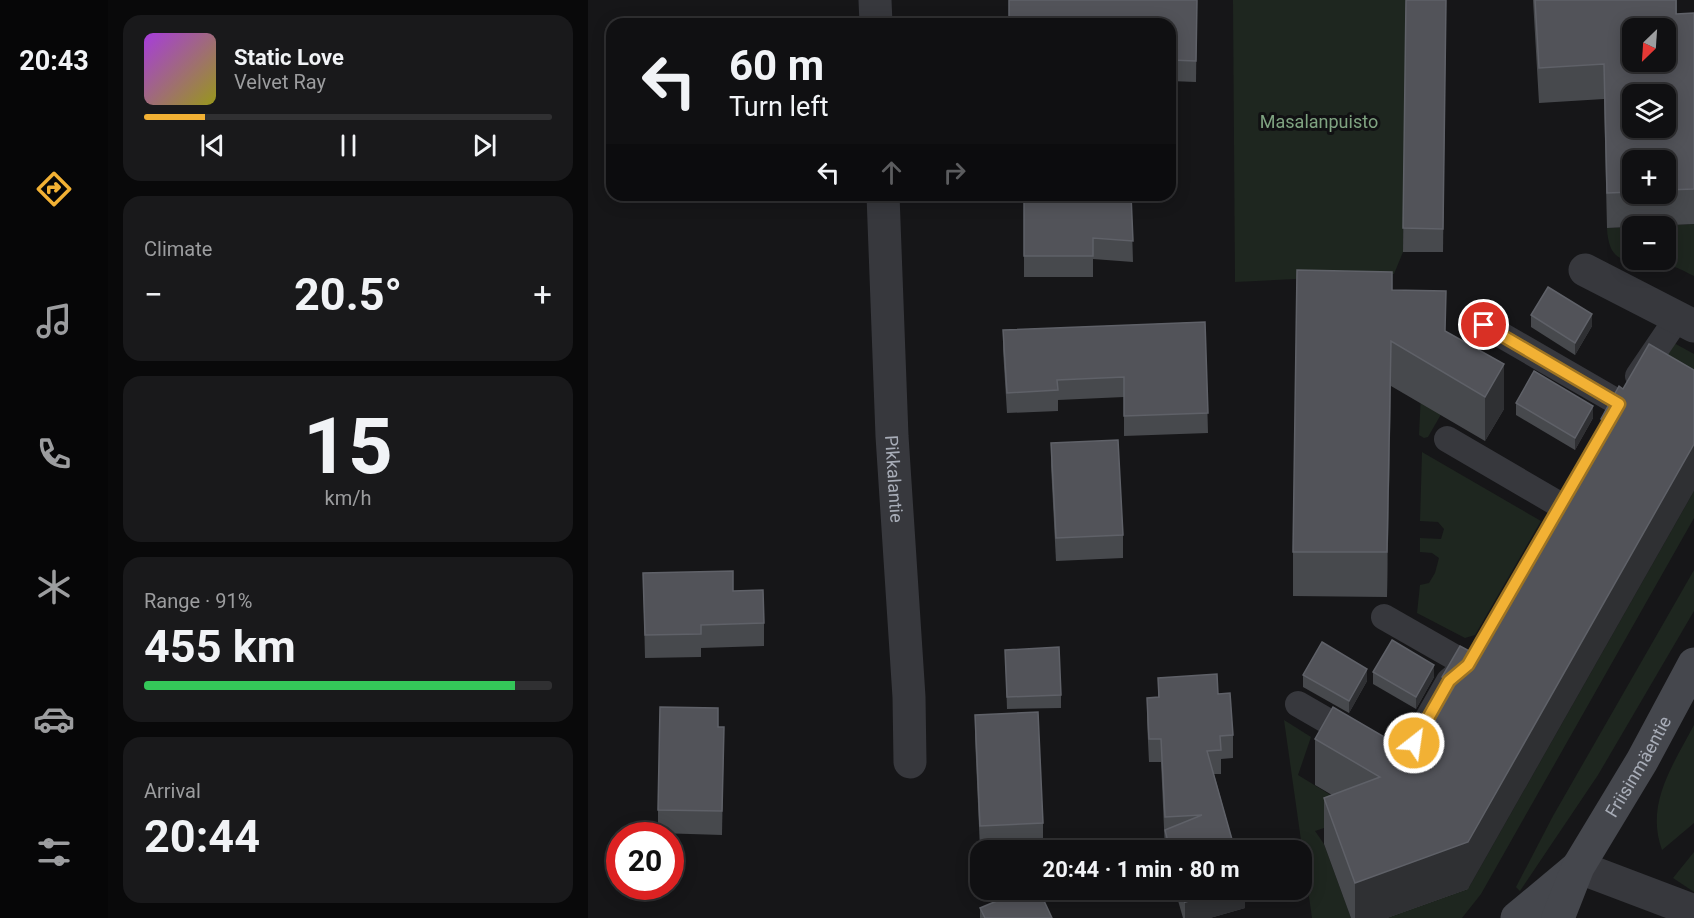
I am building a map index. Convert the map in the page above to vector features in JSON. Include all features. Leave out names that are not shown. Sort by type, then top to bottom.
[{"type":"main road","name":"Friisinmäentie","points":[[1558,918],[1578,867],[1642,761],[1694,664]]},
{"type":"main road","name":"Friisinmäentie","points":[[1517,918],[1578,867]]},
{"type":"street","points":[[875,0],[876,18]]},
{"type":"street","name":"Pikkalantie","points":[[884,201],[892,436],[909,697],[910,762]]},
{"type":"street","points":[[1585,270],[1686,322]]},
{"type":"street","points":[[1578,867],[1694,911]]},
{"type":"lane","points":[[1484,325],[1613,414],[1686,322]]},
{"type":"lane","points":[[1447,439],[1561,505]]},
{"type":"lane","points":[[1298,704],[1402,764],[1449,681],[1474,655],[1384,617]]},
{"type":"green space","name":"Masalanpuisto","points":[[1233,0],[1406,0],[1403,252],[1394,274],[1235,282]]},
{"type":"green space","points":[[1694,224],[1694,276],[1676,267],[1676,225]]},
{"type":"green space","points":[[1622,227],[1622,258],[1613,252],[1607,228]]},
{"type":"green space","points":[[1674,343],[1694,354],[1694,417],[1649,391]]},
{"type":"green space","points":[[1422,372],[1459,383],[1428,437],[1424,438],[1419,435]]},
{"type":"green space","points":[[1422,452],[1541,521],[1475,635],[1465,638],[1417,613],[1420,585],[1429,583],[1435,573],[1439,558],[1432,553],[1420,552],[1420,538],[1441,539],[1444,529],[1438,522],[1420,521]]},
{"type":"green space","points":[[1694,491],[1694,518],[1481,894],[1462,918],[1387,918],[1468,889]]},
{"type":"green space","points":[[1694,570],[1694,611],[1598,775],[1520,891],[1516,887],[1553,816]]},
{"type":"green space","points":[[1284,720],[1311,737],[1298,775],[1363,815],[1315,831],[1324,844],[1351,918],[1312,918],[1309,900],[1312,900],[1312,840],[1301,840]]},
{"type":"green space","points":[[1694,725],[1694,823],[1662,850],[1657,817],[1659,801],[1670,770]]},
{"type":"green space","points":[[1694,852],[1694,892],[1673,878]]},
{"type":"building","points":[[1009,0],[1197,0],[1196,61],[1176,60],[1176,18],[1009,18]]},
{"type":"building","points":[[1406,0],[1446,0],[1443,229],[1403,228]]},
{"type":"building","points":[[1535,0],[1676,0],[1676,14],[1694,13],[1694,189],[1676,190],[1676,150],[1622,150],[1622,192],[1607,193],[1604,64],[1539,68]]},
{"type":"building","points":[[1131,201],[1133,241],[1093,238],[1093,256],[1024,256],[1024,202]]},
{"type":"building","points":[[1297,270],[1392,272],[1392,290],[1446,291],[1445,331],[1504,364],[1485,397],[1391,341],[1387,552],[1293,552]]},
{"type":"building","points":[[1548,287],[1592,314],[1575,343],[1531,315]]},
{"type":"building","points":[[1205,322],[1208,413],[1124,416],[1124,377],[1057,380],[1058,390],[1007,393],[1003,330]]},
{"type":"building","points":[[1649,344],[1694,370],[1694,444],[1468,842],[1355,883],[1324,798],[1380,777],[1315,739],[1333,707],[1415,755],[1455,685],[1442,677],[1460,646],[1473,653],[1605,421],[1601,419],[1619,386],[1623,389]]},
{"type":"building","points":[[1534,371],[1593,406],[1575,438],[1516,403]]},
{"type":"building","points":[[1118,440],[1123,535],[1056,538],[1051,443]]},
{"type":"building","points":[[733,571],[733,591],[763,590],[764,623],[701,625],[701,634],[645,635],[643,573]]},
{"type":"building","points":[[1392,640],[1434,665],[1416,697],[1373,672]]},
{"type":"building","points":[[1322,642],[1367,669],[1349,701],[1303,675]]},
{"type":"building","points":[[1059,647],[1061,695],[1007,697],[1005,650]]},
{"type":"building","points":[[1217,674],[1218,694],[1230,693],[1233,735],[1220,736],[1221,750],[1207,751],[1232,840],[1168,840],[1165,830],[1202,815],[1165,817],[1161,739],[1149,739],[1147,698],[1159,697],[1158,678]]},
{"type":"building","points":[[660,707],[718,708],[718,727],[724,727],[722,811],[658,810]]},
{"type":"building","points":[[1038,712],[1043,823],[980,826],[975,715]]},
{"type":"building","points":[[999,900],[1044,900],[1052,918],[985,918],[980,908]]},
{"type":"route","points":[[1414,743],[1449,681],[1468,665],[1619,404],[1484,325]]}]
